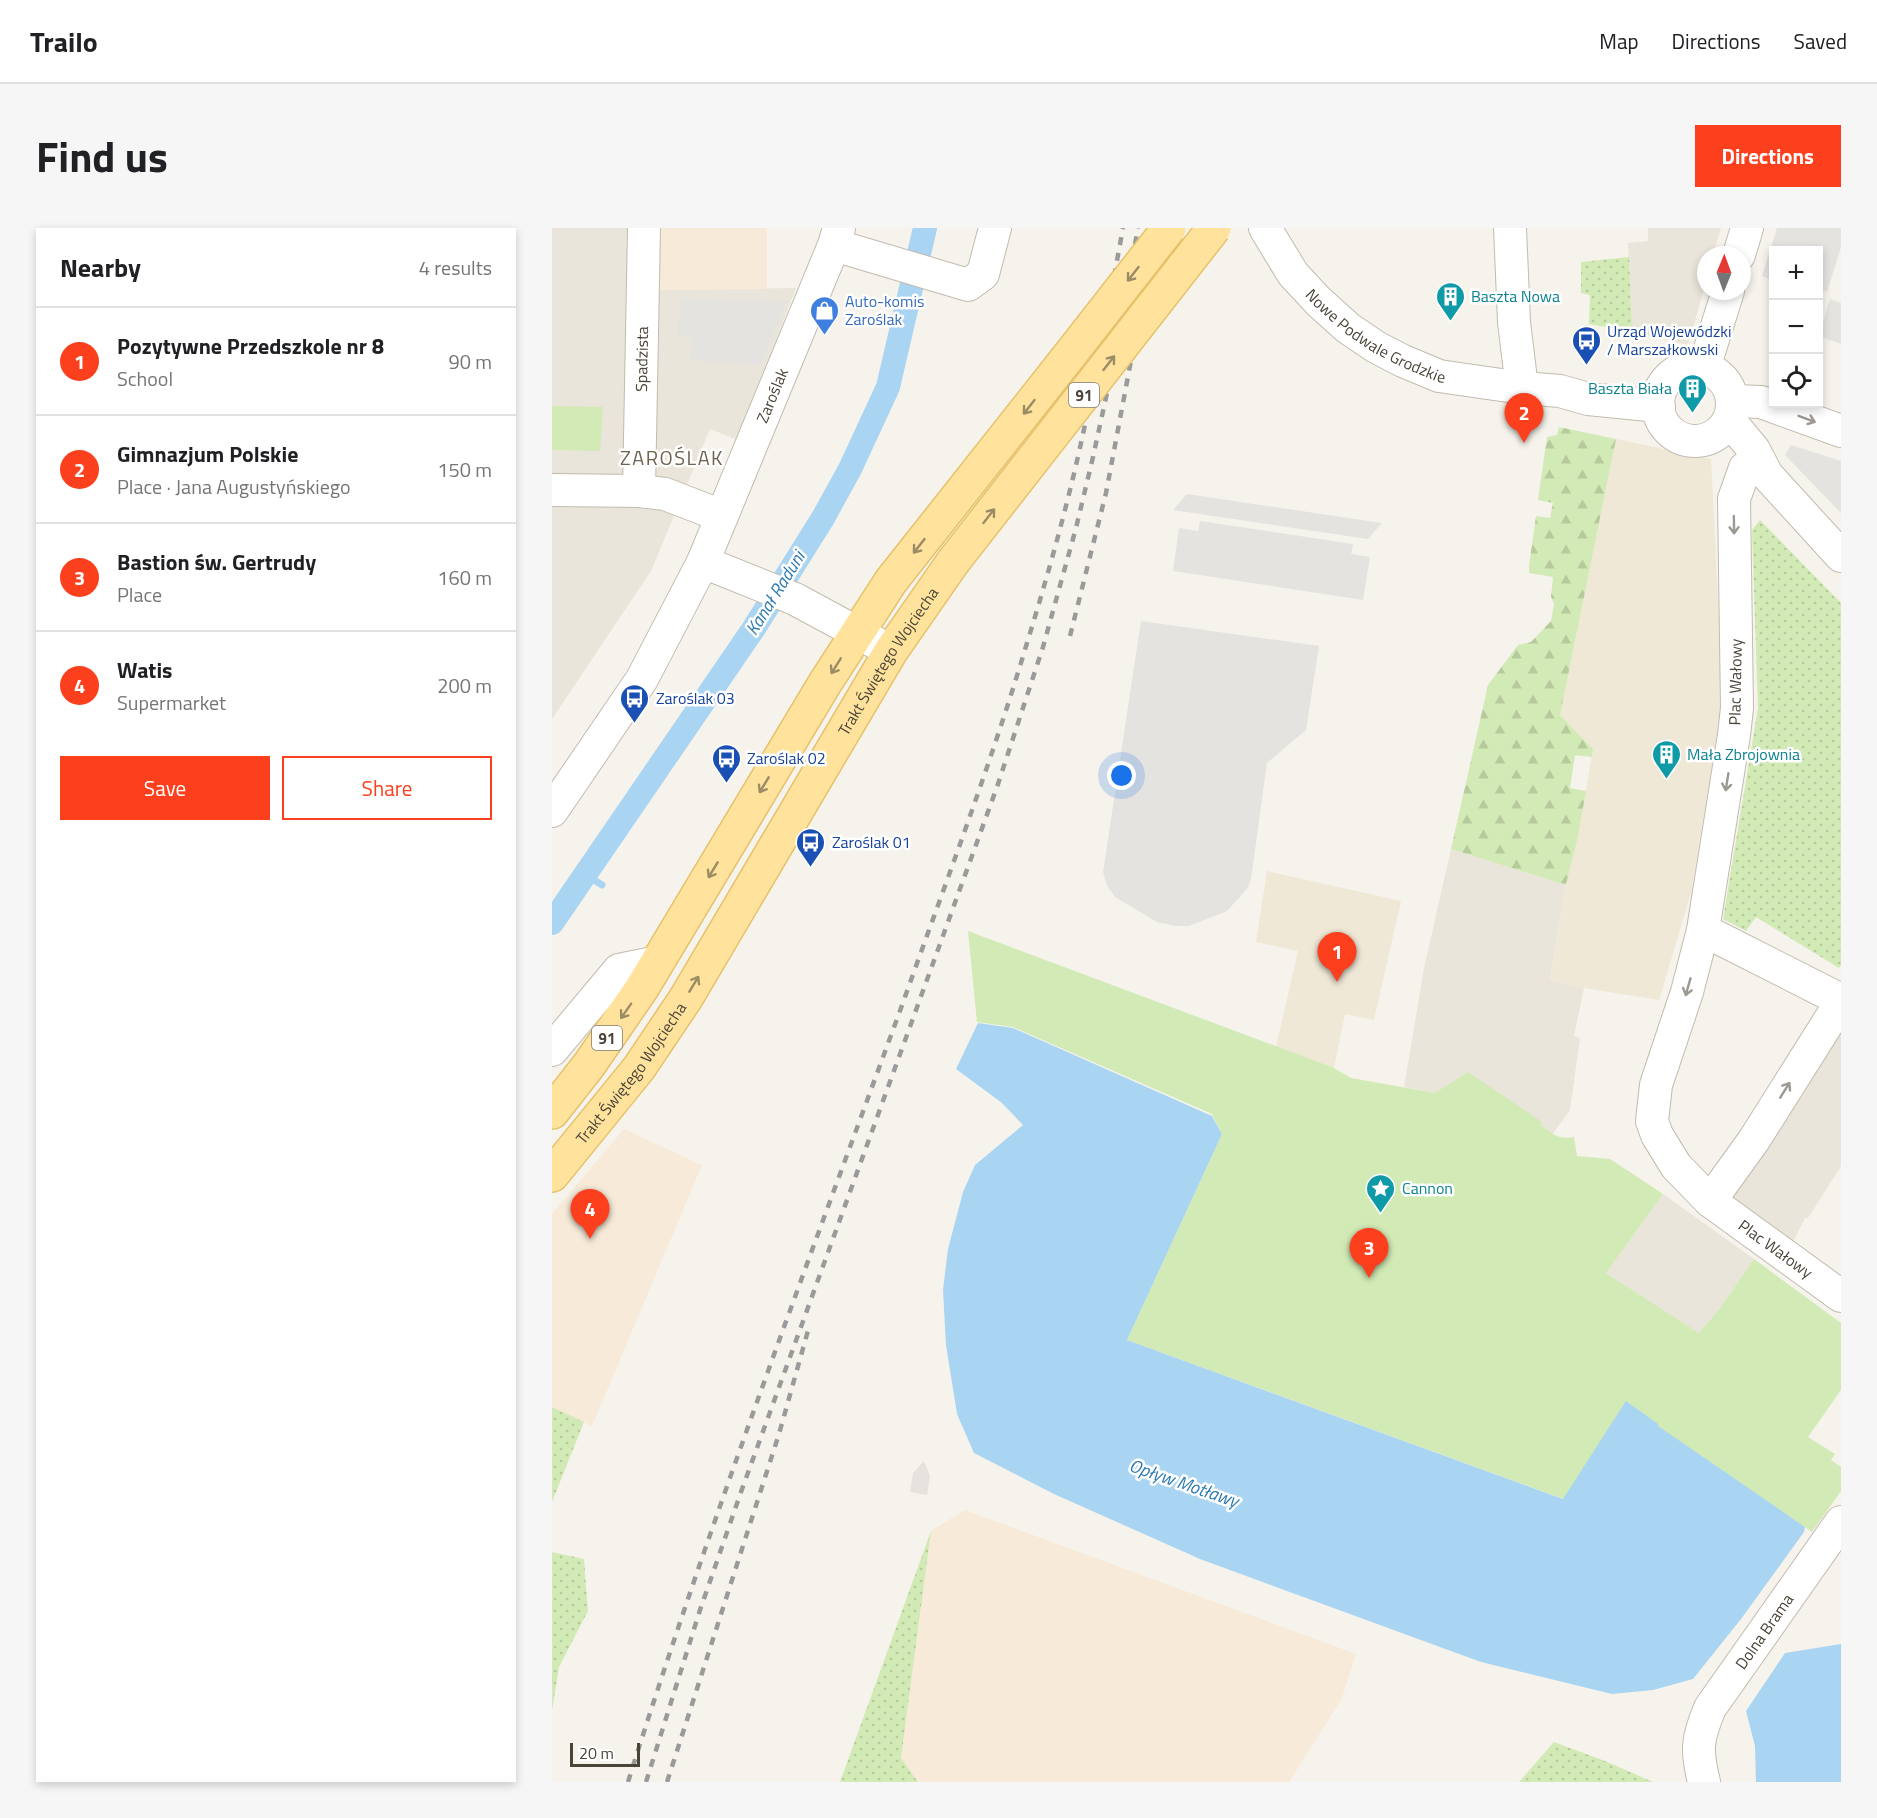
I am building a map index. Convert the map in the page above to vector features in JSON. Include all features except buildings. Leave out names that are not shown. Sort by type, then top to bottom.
[{"type":"main road","name":"91","points":[[552,1112],[589,1065],[658,962],[857,632],[891,581],[1169,228]]},
{"type":"main road","name":"Trakt Świętego Wojciecha","points":[[552,1174],[632,1076],[686,998],[891,651],[953,562],[1214,228]]},
{"type":"street","name":"Spadzista","points":[[639,491],[644,228]]},
{"type":"street","points":[[836,237],[882,261],[968,285],[983,274],[995,228]]},
{"type":"street","name":"Nowe Podwale Grodzkie","points":[[1265,228],[1293,274],[1318,301],[1348,328],[1376,347],[1403,361],[1439,376],[1560,391],[1588,399],[1660,399]]},
{"type":"street","points":[[1510,228],[1514,322],[1522,388]]},
{"type":"street","points":[[1742,246],[1747,228]]},
{"type":"street","name":"Zaroślak","points":[[552,811],[642,679],[703,562],[836,237]]},
{"type":"street","points":[[1704,368],[1725,300]]},
{"type":"street","points":[[1841,431],[1761,402],[1723,420],[1698,440],[1687,440],[1667,428],[1661,418],[1660,399],[1666,382],[1673,374],[1683,369],[1704,368],[1724,380],[1730,390],[1723,420],[1756,472],[1841,556]]},
{"type":"street","name":"Plac Wałowy","points":[[1756,472],[1734,499],[1737,708],[1703,930],[1687,992],[1656,1085],[1652,1121],[1657,1135],[1676,1166],[1710,1201],[1841,1296]]},
{"type":"street","points":[[552,490],[639,491],[665,494],[722,516]]},
{"type":"street","points":[[703,562],[795,599],[891,651]]},
{"type":"street","points":[[1703,930],[1841,1001],[1754,1140],[1710,1201]]},
{"type":"street","points":[[552,1050],[619,970],[658,962]]},
{"type":"street","name":"Dolna Brama","points":[[1704,1782],[1697,1746],[1710,1708],[1841,1522]]},
{"type":"shaded area","points":[[552,228],[654,228],[654,290],[796,288],[738,440],[710,429],[651,571],[552,719]]},
{"type":"shaded area","points":[[654,228],[767,228],[767,289],[654,290]]},
{"type":"shaded area","points":[[1648,228],[1721,228],[1716,246],[1697,246],[1697,300],[1701,300],[1688,345],[1632,332],[1628,243],[1648,241]]},
{"type":"shaded area","points":[[1777,228],[1841,228],[1841,247],[1827,292],[1823,290],[1823,246],[1771,246]]},
{"type":"shaded area","points":[[1769,254],[1769,279],[1762,276]]},
{"type":"shaded area","points":[[681,298],[788,301],[760,366],[690,360],[693,338],[677,336]]},
{"type":"shaded area","points":[[1830,299],[1841,303],[1841,344],[1823,337],[1823,323]]},
{"type":"shaded area","points":[[1616,439],[1711,459],[1723,698],[1691,893],[1659,1000],[1550,980],[1569,867],[1577,841],[1593,749],[1560,715]]},
{"type":"shaded area","points":[[1791,445],[1841,461],[1841,513],[1785,455]]},
{"type":"shaded area","points":[[1187,494],[1382,523],[1368,539],[1173,510]]},
{"type":"shaded area","points":[[1200,521],[1353,544],[1351,554],[1370,557],[1363,600],[1173,571],[1179,528],[1198,531]]},
{"type":"shaded area","points":[[1141,621],[1319,646],[1306,730],[1267,763],[1251,879],[1247,889],[1227,911],[1189,926],[1157,922],[1115,897],[1107,886],[1103,872]]},
{"type":"shaded area","points":[[1451,849],[1566,885],[1550,979],[1584,988],[1574,1036],[1580,1038],[1570,1110],[1552,1135],[1541,1125],[1542,1122],[1435,1093],[1404,1087],[1424,968]]},
{"type":"shaded area","points":[[1267,871],[1401,901],[1374,1020],[1345,1014],[1334,1068],[1276,1047],[1298,951],[1256,942]]},
{"type":"shaded area","points":[[1841,1031],[1841,1166],[1808,1218],[1805,1218],[1793,1242],[1730,1200]]},
{"type":"shaded area","points":[[624,1129],[702,1165],[592,1426],[552,1407],[552,1214]]},
{"type":"shaded area","points":[[1663,1194],[1754,1259],[1720,1308],[1699,1333],[1606,1273]]},
{"type":"shaded area","points":[[924,1461],[930,1476],[927,1495],[910,1492],[913,1473]]},
{"type":"shaded area","points":[[965,1510],[1356,1654],[1342,1698],[1289,1782],[918,1782],[901,1758],[931,1531]]},
{"type":"green space","points":[[1629,257],[1632,332],[1589,324],[1590,295],[1581,293],[1581,262]]},
{"type":"green space","points":[[552,406],[603,407],[600,451],[552,450]]},
{"type":"green space","points":[[1559,427],[1616,439],[1560,715],[1593,749],[1592,757],[1575,755],[1570,788],[1586,791],[1566,885],[1451,849],[1488,685],[1518,645],[1531,642],[1551,621],[1554,604],[1551,597],[1553,577],[1529,573],[1529,566],[1536,516],[1550,518],[1553,503],[1538,500],[1547,437],[1557,435]]},
{"type":"green space","points":[[1760,520],[1841,603],[1841,965],[1839,968],[1756,917],[1746,931],[1723,919],[1758,708],[1752,530]]},
{"type":"green space","points":[[968,931],[1334,1068],[1351,1078],[1435,1093],[1468,1072],[1542,1122],[1541,1125],[1552,1134],[1564,1138],[1574,1137],[1577,1156],[1610,1159],[1663,1194],[1606,1273],[1699,1333],[1720,1308],[1754,1259],[1841,1323],[1841,1390],[1808,1437],[1835,1454],[1831,1460],[1841,1467],[1841,1491],[1812,1532],[1657,1426],[1564,1499],[1127,1340],[1222,1134],[1212,1114],[1013,1027],[977,1022]]},
{"type":"green space","points":[[552,1407],[584,1422],[552,1502]]},
{"type":"green space","points":[[931,1531],[901,1758],[918,1782],[840,1782]]},
{"type":"green space","points":[[552,1552],[584,1559],[588,1611],[559,1667],[552,1711]]},
{"type":"green space","points":[[1554,1742],[1605,1761],[1653,1782],[1519,1782]]},
{"type":"water","name":"Opływ Motławy","points":[[978,1023],[1013,1028],[1212,1116],[1222,1134],[1127,1340],[1563,1499],[1626,1401],[1658,1426],[1805,1527],[1804,1532],[1741,1619],[1693,1679],[1653,1690],[1612,1694],[1481,1662],[1200,1559],[1054,1494],[974,1453],[957,1414],[946,1345],[943,1290],[948,1249],[963,1192],[975,1165],[1023,1125],[1002,1103],[956,1069]]},
{"type":"water","points":[[1841,1644],[1841,1782],[1756,1782],[1755,1746],[1746,1711],[1785,1653]]},
{"type":"waterway","name":"Kanał Raduni","points":[[552,923],[754,628],[823,518],[850,469],[888,387],[925,228]]},
{"type":"waterway","points":[[586,875],[602,885]]},
{"type":"railway","points":[[628,1782],[726,1490],[950,872],[1013,689],[1053,555],[1076,465],[1123,228]]},
{"type":"railway","points":[[646,1782],[700,1610],[741,1492],[997,787],[1043,647],[1093,457],[1112,370],[1138,228]]},
{"type":"railway","points":[[1070,636],[1106,493],[1156,228]]},
{"type":"railway","points":[[1153,321],[1170,228]]},
{"type":"railway","points":[[667,1782],[779,1434],[809,1327]]},
{"type":"place","name":"Baszta Nowa","points":[[1450,322]]},
{"type":"place","name":"Auto-komis Zaroślak","points":[[824,336]]},
{"type":"place","name":"Urząd Wojewódzki / Marszałkowski","points":[[1586,366]]},
{"type":"place","name":"Baszta Biała","points":[[1693,414]]},
{"type":"place","name":"Gimnazjum Polskie","points":[[1524,443]]},
{"type":"place","name":"Zaroślak 03","points":[[635,724]]},
{"type":"place","name":"Mała Zbrojownia","points":[[1666,780]]},
{"type":"place","name":"Zaroślak 02","points":[[726,784]]},
{"type":"place","name":"Zaroślak 01","points":[[811,868]]},
{"type":"place","name":"Pozytywne Przedszkole nr 8","points":[[1337,982]]},
{"type":"place","name":"Cannon","points":[[1381,1214]]},
{"type":"place","name":"Watis","points":[[590,1239]]},
{"type":"place","name":"Bastion św. Gertrudy","points":[[1369,1278]]},
{"type":"district","name":"ZAROŚLAK","points":[[672,457]]}]
